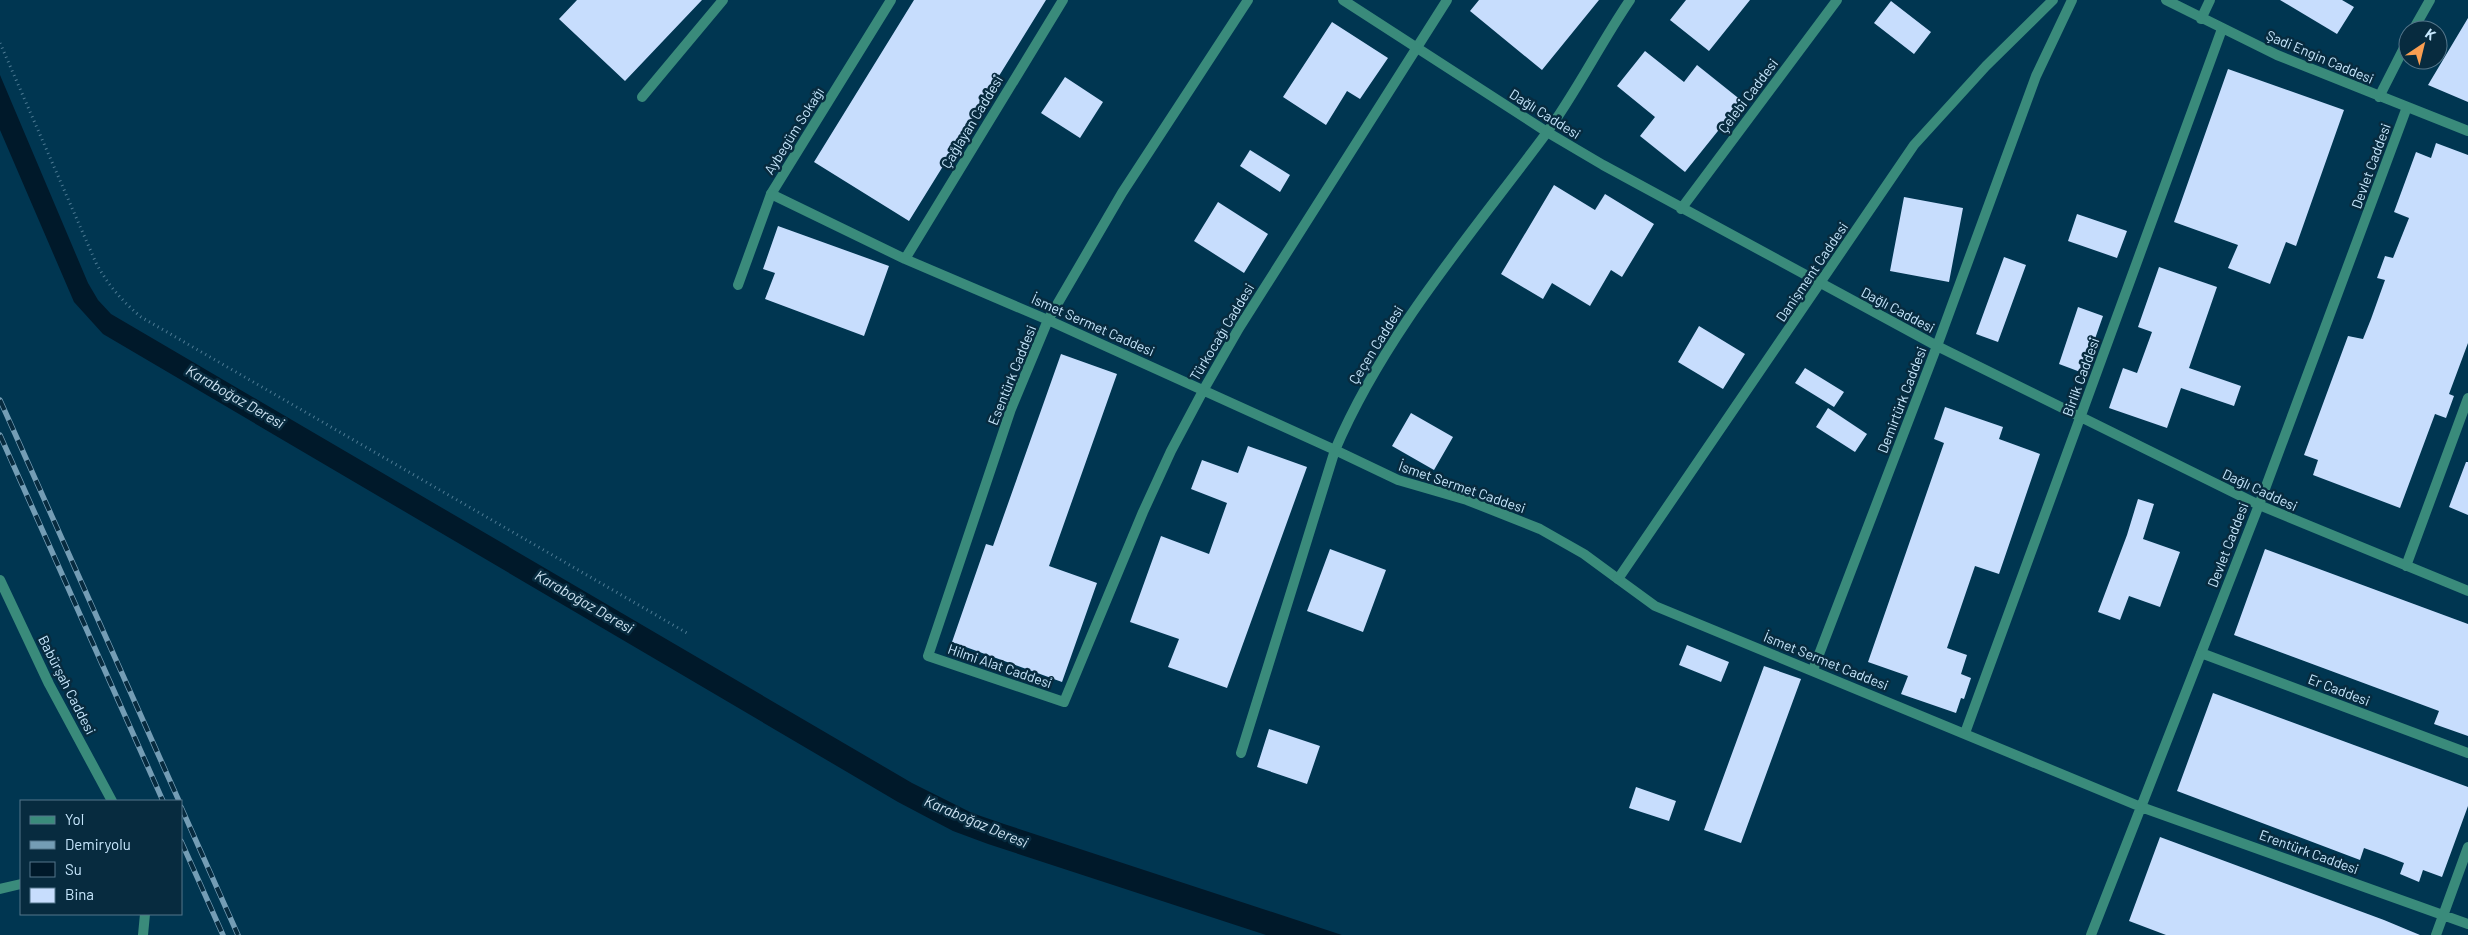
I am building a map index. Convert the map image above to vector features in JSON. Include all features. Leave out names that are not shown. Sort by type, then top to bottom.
[{"type":"street","points":[[642,97],[723,0]]},
{"type":"street","name":"Aybegüm Sokağı","points":[[738,285],[771,194],[891,0]]},
{"type":"street","name":"Çağlayan Caddesi","points":[[905,259],[1064,0]]},
{"type":"street","name":"Esentürk Caddesi","points":[[928,656],[1012,409],[1048,320],[1122,193],[1248,0]]},
{"type":"street","name":"Dağlı Caddesi","points":[[1344,0],[1547,132],[1681,209],[1937,346],[2259,506],[2468,591]]},
{"type":"street","name":"Türkocağı Caddesi","points":[[1064,702],[1143,512],[1171,451],[1204,389],[1239,328],[1416,46],[1447,0]]},
{"type":"street","name":"Çeçen Caddesi","points":[[1241,753],[1335,450],[1348,419],[1371,378],[1417,305],[1547,132],[1630,0]]},
{"type":"street","name":"Çelebi Caddesi","points":[[1681,209],[1837,0]]},
{"type":"street","name":"Danişment Caddesi","points":[[1618,579],[1914,145],[1986,66],[2053,0]]},
{"type":"street","name":"Demirtürk Caddesi","points":[[1813,670],[1937,346],[2036,76],[2072,0]]},
{"type":"street","name":"Şadi Engin Caddesi","points":[[2166,0],[2222,29],[2379,96],[2468,130]]},
{"type":"street","points":[[2201,19],[2210,0]]},
{"type":"street","points":[[2419,20],[2430,0]]},
{"type":"street","name":"Birlik Caddesi","points":[[1965,734],[2222,29]]},
{"type":"street","points":[[2379,96],[2398,59]]},
{"type":"street","name":"Devlet Caddesi","points":[[2091,935],[2259,506],[2408,107]]},
{"type":"street","name":"İsmet Sermet Caddesi","points":[[771,194],[905,259],[1204,389],[1398,480],[1468,500],[1540,529],[1584,554],[1655,606],[2141,807]]},
{"type":"street","points":[[2406,566],[2468,398]]},
{"type":"street","name":"Babürşah Caddesi","points":[[0,580],[49,684],[111,800]]},
{"type":"street","name":"Er Caddesi","points":[[2201,653],[2468,753]]},
{"type":"street","name":"Hilmi Alat Caddesi","points":[[928,656],[1064,702]]},
{"type":"street","name":"Erentürk Caddesi","points":[[2141,807],[2468,924]]},
{"type":"street","points":[[2436,935],[2468,847]]},
{"type":"street","points":[[0,889],[20,884]]},
{"type":"street","points":[[143,935],[145,915]]},
{"type":"path","points":[[0,43],[96,263],[115,292],[127,306],[158,327],[687,633]]},
{"type":"water","name":"Karaboğaz Deresi","points":[[0,75],[88,283],[98,300],[111,314],[912,783],[972,813],[1342,935],[1266,935],[953,831],[898,802],[103,334],[74,302],[0,130]]},
{"type":"building","points":[[577,0],[702,0],[625,81],[559,19]]},
{"type":"building","points":[[914,0],[1046,0],[909,221],[814,162]]},
{"type":"building","points":[[1479,0],[1599,0],[1542,70],[1470,11]]},
{"type":"building","points":[[1686,0],[1750,0],[1709,51],[1670,20]]},
{"type":"building","points":[[2280,0],[2342,0],[2354,7],[2337,34]]},
{"type":"building","points":[[1891,1],[1931,32],[1914,54],[1874,23]]},
{"type":"building","points":[[2468,18],[2468,102],[2428,85],[2437,70],[2448,70],[2448,52]]},
{"type":"building","points":[[1332,22],[1388,58],[1360,99],[1347,91],[1326,125],[1283,97]]},
{"type":"building","points":[[1645,51],[1684,82],[1697,65],[1742,101],[1685,172],[1640,136],[1655,117],[1617,86]]},
{"type":"building","points":[[2228,69],[2344,110],[2296,246],[2286,242],[2270,284],[2228,268],[2238,245],[2174,222]]},
{"type":"building","points":[[1065,77],[1103,102],[1080,138],[1041,113]]},
{"type":"building","points":[[2436,143],[2468,155],[2468,343],[2449,394],[2454,396],[2446,418],[2435,414],[2400,508],[2313,475],[2318,460],[2304,455],[2348,336],[2363,339],[2385,280],[2377,278],[2385,256],[2393,258],[2409,218],[2394,212],[2416,152],[2431,158]]},
{"type":"building","points":[[1250,150],[1290,175],[1280,192],[1240,166]]},
{"type":"building","points":[[1554,185],[1595,210],[1605,194],[1654,224],[1622,277],[1611,270],[1590,306],[1552,283],[1543,299],[1501,274]]},
{"type":"building","points":[[1904,197],[1963,208],[1949,282],[1890,271]]},
{"type":"building","points":[[1218,202],[1268,234],[1244,273],[1194,241]]},
{"type":"building","points":[[2077,214],[2127,231],[2117,258],[2068,241]]},
{"type":"building","points":[[778,226],[889,266],[864,336],[765,299],[775,273],[763,269]]},
{"type":"building","points":[[2004,257],[2026,265],[1998,342],[1976,334]]},
{"type":"building","points":[[2159,267],[2217,287],[2189,368],[2241,386],[2234,406],[2181,388],[2167,428],[2109,408],[2123,368],[2137,373],[2152,332],[2138,327]]},
{"type":"building","points":[[2078,307],[2103,316],[2083,373],[2059,364]]},
{"type":"building","points":[[1699,326],[1745,354],[1723,389],[1678,362]]},
{"type":"building","points":[[1061,354],[1117,374],[1049,566],[1097,583],[1062,682],[952,642],[986,544],[993,546]]},
{"type":"building","points":[[1805,368],[1844,392],[1834,407],[1795,383]]},
{"type":"building","points":[[1945,407],[2003,427],[1999,439],[2040,454],[1999,574],[1975,566],[1947,648],[1967,655],[1961,674],[1971,678],[1964,699],[1961,698],[1956,713],[1901,694],[1908,676],[1868,662],[1944,443],[1934,439]]},
{"type":"building","points":[[1828,408],[1867,434],[1855,452],[1816,427]]},
{"type":"building","points":[[1411,413],[1453,437],[1434,470],[1392,446]]},
{"type":"building","points":[[1248,446],[1307,467],[1227,688],[1168,667],[1179,639],[1130,622],[1161,536],[1209,554],[1227,503],[1191,489],[1202,460],[1238,473]]},
{"type":"building","points":[[2466,462],[2468,462],[2468,515],[2449,507]]},
{"type":"building","points":[[2138,499],[2154,504],[2143,539],[2180,552],[2160,607],[2129,596],[2120,620],[2098,612],[2127,535]]},
{"type":"building","points":[[1330,549],[1386,570],[1363,632],[1307,611]]},
{"type":"building","points":[[2265,549],[2468,624],[2468,736],[2434,724],[2439,711],[2234,635]]},
{"type":"building","points":[[1687,645],[1729,662],[1721,682],[1679,665]]},
{"type":"building","points":[[1764,666],[1801,679],[1741,843],[1704,830]]},
{"type":"building","points":[[2213,693],[2468,787],[2468,806],[2442,877],[2423,870],[2419,882],[2400,874],[2404,863],[2386,856],[2364,848],[2360,860],[2177,791]]},
{"type":"building","points":[[1269,729],[1320,746],[1307,784],[1257,767]]},
{"type":"building","points":[[1636,787],[1676,801],[1669,821],[1629,808]]},
{"type":"building","points":[[2160,837],[2420,935],[2166,935],[2129,921]]},
{"type":"railway","points":[[0,400],[179,800]]},
{"type":"railway","points":[[0,435],[163,800]]},
{"type":"railway","points":[[182,809],[238,935]]},
{"type":"railway","points":[[182,843],[223,935]]}]
